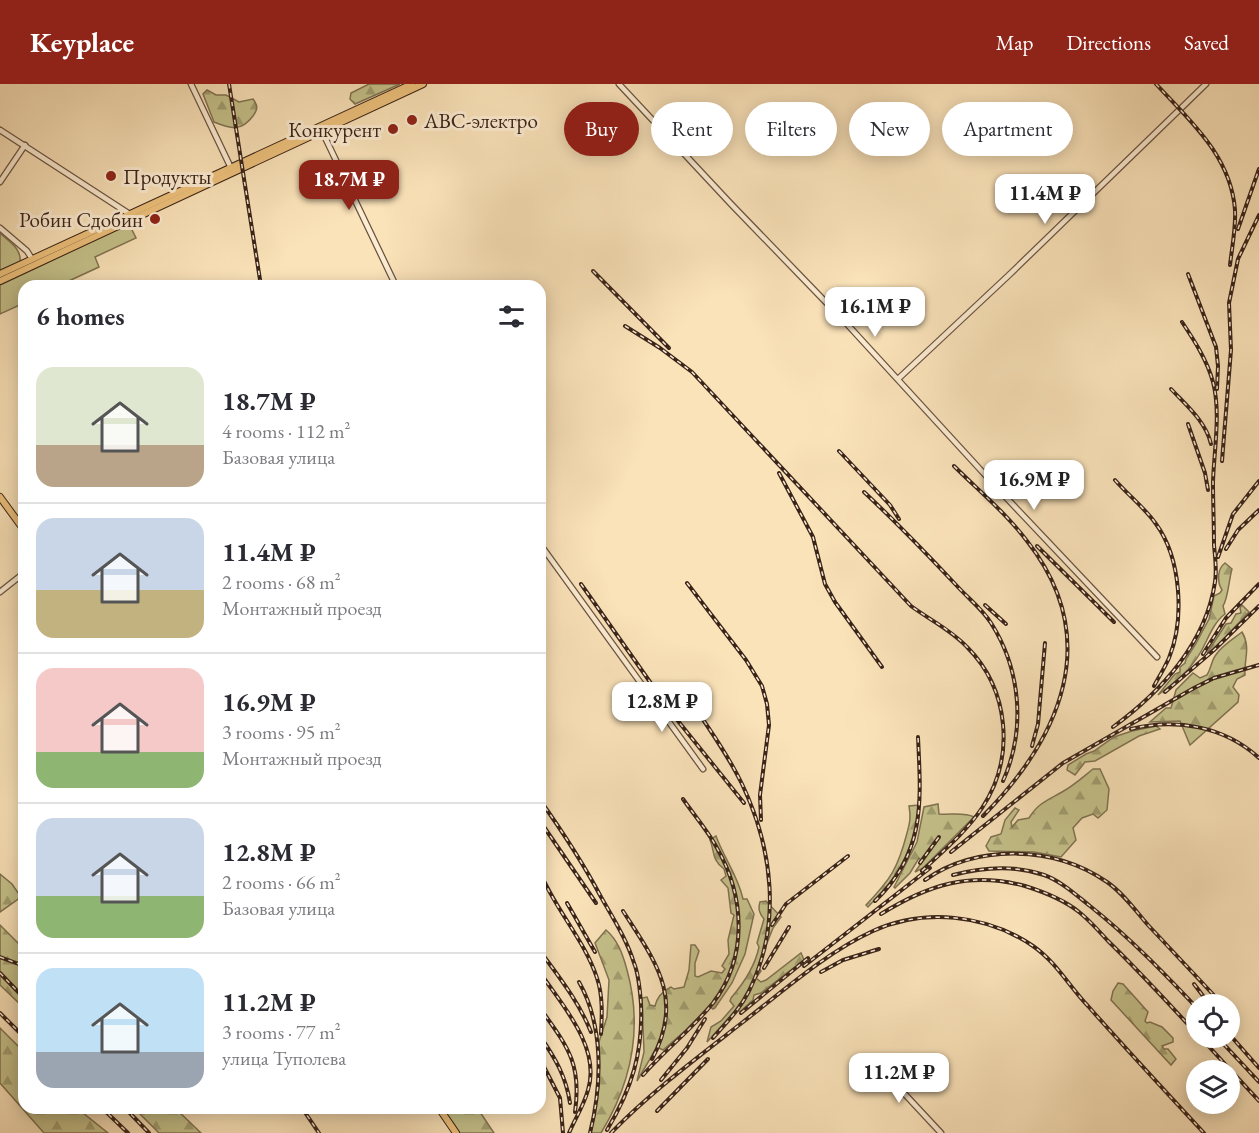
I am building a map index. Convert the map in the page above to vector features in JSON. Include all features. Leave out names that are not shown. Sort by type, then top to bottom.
[{"type":"main road","points":[[0,274],[132,217],[412,84]]},
{"type":"main road","points":[[0,281],[231,169],[423,84]]},
{"type":"main road","points":[[0,497],[18,522]]},
{"type":"main road","points":[[443,1114],[456,1133]]},
{"type":"street","points":[[191,84],[231,169]]},
{"type":"street","points":[[619,84],[1157,657]]},
{"type":"street","points":[[898,379],[1206,84]]},
{"type":"street","points":[[321,129],[393,280]]},
{"type":"street","points":[[0,130],[132,217]]},
{"type":"street","points":[[0,182],[24,146]]},
{"type":"street","points":[[0,228],[27,251],[32,259]]},
{"type":"street","points":[[546,552],[703,769]]},
{"type":"street","points":[[0,592],[18,578]]},
{"type":"street","points":[[873,1060],[941,1133]]},
{"type":"green space","points":[[369,84],[400,84],[355,104],[350,99],[351,93]]},
{"type":"green space","points":[[207,90],[216,95],[226,95],[239,102],[253,99],[257,106],[256,111],[249,121],[240,127],[235,128],[214,122],[203,94]]},
{"type":"green space","points":[[129,224],[136,238],[95,257],[99,267],[71,280],[18,280],[18,306],[0,314],[0,285]]},
{"type":"green space","points":[[0,233],[14,246],[19,254],[20,263],[0,273]]},
{"type":"green space","points":[[1225,563],[1232,569],[1223,606],[1225,614],[1216,624],[1190,667],[1178,680],[1158,695],[1175,674],[1180,672],[1180,667],[1185,663],[1209,619],[1214,596],[1222,590],[1219,576],[1220,569]]},
{"type":"green space","points":[[1242,605],[1249,612],[1215,648],[1207,653],[1226,624],[1231,623],[1236,614],[1241,613]]},
{"type":"green space","points":[[1242,632],[1247,648],[1245,675],[1237,679],[1233,687],[1239,695],[1238,702],[1190,745],[1180,721],[1150,722],[1166,708],[1171,708],[1176,690],[1193,673],[1200,678],[1207,675],[1218,652]]},
{"type":"green space","points":[[1156,726],[1160,729],[1139,736],[1095,761],[1085,762],[1075,775],[1067,770],[1068,765],[1114,737]]},
{"type":"green space","points":[[1093,769],[1100,769],[1109,789],[1107,810],[1098,818],[1093,814],[1082,818],[1073,828],[1076,840],[1061,857],[1034,852],[989,851],[986,846],[991,837],[1001,834],[1005,820],[1015,808],[1019,810],[1011,822],[1012,827],[1018,820],[1029,818],[1040,805],[1070,787]]},
{"type":"green space","points":[[938,804],[939,814],[962,814],[974,817],[923,868],[915,872],[922,862],[919,858],[910,873],[895,888],[917,842],[924,807]]},
{"type":"green space","points":[[919,805],[914,833],[899,871],[868,907],[866,905],[882,888],[897,864],[909,823],[909,806]]},
{"type":"green space","points":[[716,836],[743,899],[747,899],[754,914],[745,954],[732,983],[715,1008],[709,1006],[663,1050],[657,1047],[637,1081],[644,1052],[642,998],[647,997],[650,1005],[655,1006],[663,992],[671,987],[674,989],[684,987],[689,970],[691,945],[695,945],[699,951],[695,963],[695,976],[698,977],[711,971],[722,973],[725,969],[722,966],[729,954],[728,940],[734,915],[731,913],[728,888],[721,880],[726,876],[724,869],[715,859],[710,840]]},
{"type":"green space","points":[[0,874],[12,884],[18,893],[18,899],[0,912]]},
{"type":"green space","points":[[766,901],[781,917],[773,928],[758,966],[761,971],[756,978],[761,982],[766,980],[801,953],[804,960],[761,993],[754,995],[753,1000],[741,1011],[735,1011],[707,1042],[711,1027],[721,1021],[734,1006],[730,1001],[731,998],[745,980],[755,961],[759,947],[757,943],[764,919],[759,911],[759,904]]},
{"type":"green space","points":[[0,925],[18,943],[18,1002],[0,985]]},
{"type":"green space","points":[[606,930],[617,943],[627,970],[632,992],[634,1034],[627,1074],[612,1114],[601,1133],[590,1133],[599,1087],[599,1042],[607,1017],[609,980],[595,943]]},
{"type":"green space","points":[[1118,983],[1123,984],[1148,1012],[1145,1021],[1147,1023],[1162,1027],[1173,1038],[1173,1042],[1162,1046],[1168,1049],[1176,1059],[1171,1065],[1111,1000]]},
{"type":"green space","points":[[0,1028],[18,1046],[18,1103],[0,1083]]},
{"type":"green space","points":[[27,1114],[84,1114],[108,1133],[44,1133]]},
{"type":"green space","points":[[140,1114],[181,1114],[201,1133],[159,1133]]},
{"type":"green space","points":[[447,1114],[481,1114],[494,1133],[460,1133]]},
{"type":"railway","points":[[229,84],[260,280]]},
{"type":"railway","points":[[1156,84],[1207,141],[1226,173],[1235,210],[1230,265]]},
{"type":"railway","points":[[1238,229],[1259,169]]},
{"type":"railway","points":[[1222,461],[1231,350],[1229,303],[1238,259],[1259,215]]},
{"type":"railway","points":[[593,271],[669,348]]},
{"type":"railway","points":[[1188,274],[1216,347],[1217,389]]},
{"type":"railway","points":[[1113,727],[1148,698],[1179,664],[1202,625],[1215,582],[1213,482],[1217,406],[1213,382],[1204,358],[1182,322]]},
{"type":"railway","points":[[625,326],[692,372],[911,606],[947,630],[967,647],[981,664],[992,683],[1003,724],[1000,767],[993,788],[969,825],[922,871]]},
{"type":"railway","points":[[1171,389],[1200,421],[1211,444]]},
{"type":"railway","points":[[1188,424],[1205,473],[1208,490]]},
{"type":"railway","points":[[839,451],[890,505],[899,519]]},
{"type":"railway","points":[[954,466],[1019,531],[1050,578],[1064,614],[1067,650],[1063,686],[1052,720],[1034,753],[1010,786],[983,816]]},
{"type":"railway","points":[[779,473],[813,537],[825,584],[835,602],[882,667]]},
{"type":"railway","points":[[1115,480],[1156,524],[1171,554],[1175,571],[1179,607],[1174,642],[1169,658],[1154,686]]},
{"type":"railway","points":[[1218,557],[1233,514],[1259,481]]},
{"type":"railway","points":[[864,492],[980,609],[1001,641],[1009,660],[1017,700],[1015,741],[1003,781]]},
{"type":"railway","points":[[1226,549],[1238,530],[1259,510]]},
{"type":"railway","points":[[1037,546],[1114,622]]},
{"type":"railway","points":[[687,583],[746,660],[762,686],[769,725],[760,795],[761,820]]},
{"type":"railway","points":[[581,584],[674,716],[744,803]]},
{"type":"railway","points":[[1203,654],[1226,618],[1259,584]]},
{"type":"railway","points":[[985,605],[1006,624]]},
{"type":"railway","points":[[1165,692],[1214,650],[1259,606]]},
{"type":"railway","points":[[1032,746],[1038,724],[1045,643]]},
{"type":"railway","points":[[951,852],[1063,763],[1194,688],[1214,678],[1259,665]]},
{"type":"railway","points":[[679,684],[720,745],[742,784],[761,834],[770,887],[766,940],[759,966],[741,1004],[713,1038]]},
{"type":"railway","points":[[1131,729],[1165,724],[1199,727],[1231,738],[1259,758]]},
{"type":"railway","points":[[875,901],[892,883],[904,864],[917,825],[920,783],[918,737]]},
{"type":"railway","points":[[643,1075],[713,1003],[724,985],[737,947],[739,927],[733,886],[717,848],[683,799]]},
{"type":"railway","points":[[546,809],[580,860],[615,921],[631,954],[638,978],[641,1004],[638,1054],[629,1085],[607,1130]]},
{"type":"railway","points":[[546,830],[596,903]]},
{"type":"railway","points":[[920,863],[939,837]]},
{"type":"railway","points":[[925,880],[946,868],[991,855],[1016,854],[1064,861],[1086,870],[1118,891],[1213,994]]},
{"type":"railway","points":[[772,925],[786,904],[848,856]]},
{"type":"railway","points":[[804,966],[930,868]]},
{"type":"railway","points":[[953,875],[976,870],[1010,868],[1044,875],[1056,881],[1118,930],[1186,997]]},
{"type":"railway","points":[[881,914],[916,895],[950,884],[986,880],[1025,886],[1053,896],[1079,912],[1186,1022]]},
{"type":"railway","points":[[546,886],[592,964],[601,999],[601,1034]]},
{"type":"railway","points":[[567,903],[595,952]]},
{"type":"railway","points":[[623,911],[655,964],[666,999],[666,1017],[662,1037],[652,1059]]},
{"type":"railway","points":[[611,1133],[675,1075],[822,961],[873,931],[913,919],[934,917],[975,921],[995,927],[1015,935],[1041,952],[1204,1133]]},
{"type":"railway","points":[[764,968],[789,927]]},
{"type":"railway","points":[[821,972],[843,960],[879,949]]},
{"type":"railway","points":[[0,957],[18,964]]},
{"type":"railway","points":[[741,1013],[808,958]]},
{"type":"railway","points":[[546,959],[575,1000],[591,1032]]},
{"type":"railway","points":[[0,973],[18,992]]},
{"type":"railway","points":[[546,981],[578,1028],[589,1059],[591,1074],[588,1090],[569,1133]]},
{"type":"railway","points":[[579,982],[587,999],[597,1036],[597,1095],[590,1133]]},
{"type":"railway","points":[[1194,984],[1202,994]]},
{"type":"railway","points":[[0,1013],[18,1031]]},
{"type":"railway","points":[[546,1016],[565,1045],[574,1068],[577,1095],[575,1112]]},
{"type":"railway","points":[[661,1080],[687,1048],[705,1019]]},
{"type":"railway","points":[[546,1046],[566,1084],[570,1103]]},
{"type":"railway","points":[[1240,1046],[1259,1068]]},
{"type":"railway","points":[[1210,1048],[1259,1101]]},
{"type":"railway","points":[[1227,1048],[1259,1082]]},
{"type":"railway","points":[[657,1111],[708,1059]]},
{"type":"railway","points":[[546,1071],[560,1098],[563,1133]]},
{"type":"railway","points":[[108,1114],[128,1133]]},
{"type":"railway","points":[[131,1114],[149,1133]]},
{"type":"railway","points":[[306,1114],[319,1133]]},
{"type":"place","name":"АВС-электро","points":[[412,120]]},
{"type":"place","name":"Конкурент","points":[[393,129]]},
{"type":"place","name":"Продукты","points":[[111,176]]},
{"type":"place","name":"Робин Сдобин","points":[[155,219]]}]
